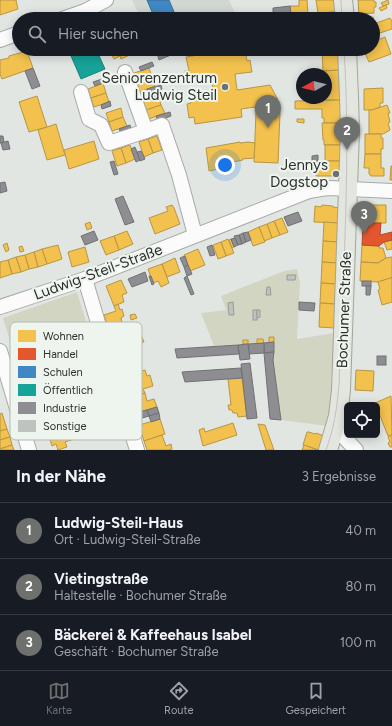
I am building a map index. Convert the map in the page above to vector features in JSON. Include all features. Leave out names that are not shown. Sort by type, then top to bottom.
[{"type":"main road","points":[[343,0],[344,12]]},
{"type":"main road","name":"Bochumer Straße","points":[[328,450],[338,416],[341,390],[350,116],[347,56]]},
{"type":"street","points":[[82,12],[106,0]]},
{"type":"street","points":[[0,40],[12,36]]},
{"type":"street","points":[[125,72],[146,130]]},
{"type":"street","points":[[81,92],[89,119],[101,126],[108,143],[162,125],[179,175],[195,235]]},
{"type":"street","name":"Ludwig-Steil-Straße","points":[[0,307],[85,279],[309,191],[321,189],[348,189],[392,191]]},
{"type":"street","points":[[85,279],[98,322]]},
{"type":"street","points":[[0,351],[10,385]]},
{"type":"street","points":[[334,432],[343,436],[356,450]]},
{"type":"street","points":[[26,440],[29,450]]},
{"type":"street","points":[[134,440],[137,450]]},
{"type":"shaded area","points":[[132,0],[229,0],[235,12],[138,12]]},
{"type":"green space","points":[[297,269],[300,283],[297,339],[334,333],[330,408],[327,426],[281,420],[273,360],[274,337],[269,337],[269,343],[214,346],[201,313],[226,310],[221,296],[284,271]]},
{"type":"green space","points":[[77,292],[86,322],[10,322],[10,341],[3,318]]},
{"type":"building: Wohnen","points":[[0,0],[16,0],[18,9],[0,15]]},
{"type":"building: Wohnen","points":[[299,0],[307,0],[308,12],[291,12],[290,6],[299,6]]},
{"type":"building: Wohnen","points":[[316,0],[334,0],[335,12],[318,12]]},
{"type":"building: Wohnen","points":[[358,0],[374,0],[374,2],[376,2],[374,12],[359,12]]},
{"type":"building: Wohnen","points":[[388,0],[389,4],[383,6],[381,3]]},
{"type":"building: Wohnen","points":[[386,5],[387,8],[381,11],[379,8]]},
{"type":"building: Wohnen","points":[[390,18],[392,21],[392,29],[380,33],[380,22]]},
{"type":"building: Wohnen","points":[[385,37],[391,54],[369,62],[366,56],[380,56],[380,39]]},
{"type":"building: Wohnen","points":[[9,56],[29,56],[33,68],[2,79],[0,74],[0,60],[9,58]]},
{"type":"building: Wohnen","points":[[112,56],[120,56],[114,59]]},
{"type":"building: Wohnen","points":[[120,56],[128,56],[121,59]]},
{"type":"building: Wohnen","name":"Seniorenzentrum Ludwig Steil","points":[[246,56],[247,61],[250,60],[252,72],[235,74],[237,90],[270,85],[278,100],[260,103],[260,112],[256,112],[255,107],[241,109],[242,117],[195,124],[194,117],[189,118],[187,104],[191,103],[191,100],[214,96],[211,78],[187,82],[185,71],[189,71],[186,57]]},
{"type":"building: Wohnen","points":[[322,56],[338,56],[339,70],[332,70],[332,68],[323,68]]},
{"type":"building: Wohnen","points":[[149,68],[152,77],[137,83],[134,73]]},
{"type":"building: Wohnen","points":[[332,70],[339,70],[341,100],[332,100]]},
{"type":"building: Wohnen","points":[[152,77],[155,86],[140,92],[137,83]]},
{"type":"building: Wohnen","points":[[103,83],[106,93],[91,98],[88,89]]},
{"type":"building: Wohnen","points":[[383,88],[383,103],[380,103],[380,107],[372,110],[364,110],[364,89]]},
{"type":"building: Wohnen","points":[[106,93],[109,102],[94,107],[91,98]]},
{"type":"building: Wohnen","points":[[158,95],[161,105],[146,110],[143,100]]},
{"type":"building: Wohnen","points":[[37,96],[47,127],[29,132],[19,102]]},
{"type":"building: Wohnen","points":[[332,100],[341,100],[341,123],[324,123],[324,118],[322,118],[322,109],[295,109],[295,101],[296,104],[332,104]]},
{"type":"building: Wohnen","points":[[161,105],[165,113],[149,119],[146,110]]},
{"type":"building: Wohnen","points":[[387,105],[390,113],[388,113],[390,122],[388,123],[390,130],[383,134],[369,134],[369,110]]},
{"type":"building: Wohnen","points":[[121,108],[123,117],[109,122],[106,113]]},
{"type":"building: Wohnen","points":[[256,112],[280,113],[278,163],[254,162]]},
{"type":"building: Wohnen","points":[[123,117],[127,126],[112,131],[109,122]]},
{"type":"building: Wohnen","points":[[297,119],[304,119],[304,123],[297,122]]},
{"type":"building: Wohnen","points":[[322,123],[341,123],[341,145],[324,145]]},
{"type":"building: Wohnen","points":[[56,124],[65,155],[47,160],[38,130]]},
{"type":"building: Wohnen","points":[[365,134],[381,134],[381,138],[383,138],[383,149],[381,149],[381,154],[365,154]]},
{"type":"building: Wohnen","points":[[157,136],[162,150],[153,153],[148,139]]},
{"type":"building: Wohnen","points":[[148,139],[153,153],[144,157],[139,142]]},
{"type":"building: Wohnen","points":[[94,141],[99,159],[69,169],[64,150]]},
{"type":"building: Wohnen","points":[[240,142],[255,143],[254,158],[242,159],[243,160],[217,165],[218,169],[209,171],[206,148]]},
{"type":"building: Wohnen","points":[[130,145],[135,159],[126,163],[121,148]]},
{"type":"building: Wohnen","points":[[325,145],[341,145],[341,161],[325,161]]},
{"type":"building: Wohnen","points":[[121,148],[126,163],[117,166],[112,151]]},
{"type":"building: Wohnen","points":[[365,154],[381,154],[381,168],[384,168],[384,176],[371,176],[369,174],[369,168],[364,168]]},
{"type":"building: Wohnen","points":[[325,161],[341,161],[340,174],[337,176],[316,176],[316,163],[325,163]]},
{"type":"building: Wohnen","points":[[391,166],[392,180],[390,180]]},
{"type":"building: Wohnen","points":[[172,205],[180,224],[155,234],[149,218],[168,211],[166,207]]},
{"type":"building: Wohnen","points":[[322,205],[340,208],[339,223],[314,222],[315,206],[321,207]]},
{"type":"building: Wohnen","points":[[369,205],[386,205],[386,223],[368,223]]},
{"type":"building: Wohnen","points":[[282,218],[288,232],[280,235],[274,221]]},
{"type":"building: Wohnen","points":[[274,221],[280,235],[272,238],[267,224]]},
{"type":"building: Wohnen","points":[[90,222],[92,228],[87,230],[85,224]]},
{"type":"building: Wohnen","points":[[324,222],[339,223],[338,242],[323,241]]},
{"type":"building: Wohnen","points":[[267,224],[272,238],[264,241],[259,227]]},
{"type":"building: Wohnen","points":[[259,227],[265,242],[253,246],[248,232]]},
{"type":"building: Wohnen","points":[[127,231],[133,244],[119,250],[114,236]]},
{"type":"building: Wohnen","points":[[114,236],[119,250],[106,255],[100,241]]},
{"type":"building: Wohnen","points":[[228,239],[234,253],[226,256],[221,242]]},
{"type":"building: Wohnen","points":[[231,239],[234,247],[232,248],[229,240]]},
{"type":"building: Wohnen","points":[[392,240],[392,249],[387,250],[384,242]]},
{"type":"building: Wohnen","points":[[323,241],[338,242],[337,263],[322,262]]},
{"type":"building: Wohnen","points":[[221,242],[226,256],[218,259],[213,245]]},
{"type":"building: Wohnen","points":[[7,243],[9,250],[6,252],[3,245]]},
{"type":"building: Wohnen","points":[[58,245],[62,259],[47,264],[42,249]]},
{"type":"building: Wohnen","points":[[362,245],[379,246],[379,248],[383,248],[386,258],[378,263],[361,262]]},
{"type":"building: Wohnen","points":[[22,246],[24,251],[20,252],[19,247]]},
{"type":"building: Wohnen","points":[[85,247],[89,262],[72,267],[68,252]]},
{"type":"building: Wohnen","points":[[42,249],[47,264],[38,267],[34,252]]},
{"type":"building: Wohnen","points":[[198,249],[205,265],[190,271],[184,255]]},
{"type":"building: Wohnen","points":[[34,252],[38,267],[29,269],[25,255]]},
{"type":"building: Wohnen","points":[[25,255],[29,269],[21,272],[16,257]]},
{"type":"building: Wohnen","points":[[16,257],[21,272],[12,274],[8,260]]},
{"type":"building: Wohnen","points":[[392,257],[392,278],[378,282],[360,281],[361,262],[378,263],[386,258]]},
{"type":"building: Wohnen","points":[[175,258],[180,272],[167,277],[162,264]]},
{"type":"building: Wohnen","points":[[8,260],[12,274],[0,278],[0,262]]},
{"type":"building: Wohnen","points":[[322,262],[337,263],[336,284],[321,283]]},
{"type":"building: Wohnen","points":[[162,264],[169,283],[161,287],[158,281],[153,283],[148,269]]},
{"type":"building: Wohnen","points":[[392,278],[392,302],[382,305],[378,290],[380,289],[378,282]]},
{"type":"building: Wohnen","points":[[121,280],[127,293],[122,295],[124,302],[114,306],[106,286]]},
{"type":"building: Wohnen","points":[[321,283],[336,284],[335,304],[320,303]]},
{"type":"building: Wohnen","points":[[320,303],[335,304],[334,328],[319,327]]},
{"type":"building: Wohnen","points":[[118,304],[120,310],[122,309],[124,316],[121,318],[122,322],[106,322],[104,315],[116,311],[114,306]]},
{"type":"building: Wohnen","points":[[135,314],[137,318],[131,320],[130,315]]},
{"type":"building: Wohnen","points":[[269,337],[274,337],[274,342],[269,343]]},
{"type":"building: Wohnen","points":[[257,339],[263,339],[264,343],[257,344]]},
{"type":"building: Wohnen","points":[[243,340],[248,340],[248,344],[243,344]]},
{"type":"building: Wohnen","points":[[145,370],[147,376],[150,375],[153,386],[143,389],[145,393],[142,394],[142,371]]},
{"type":"building: Wohnen","points":[[356,370],[374,371],[373,391],[355,390]]},
{"type":"building: Wohnen","points":[[242,378],[247,416],[238,417],[237,413],[233,413],[232,410],[229,410],[228,405],[231,405],[228,379]]},
{"type":"building: Wohnen","points":[[145,393],[147,401],[154,399],[157,407],[142,411],[142,394]]},
{"type":"building: Wohnen","points":[[391,396],[392,435],[388,436],[380,416],[380,402],[377,402]]},
{"type":"building: Wohnen","points":[[2,413],[7,429],[0,431],[0,414]]},
{"type":"building: Wohnen","points":[[160,419],[165,434],[144,441],[142,435],[142,424]]},
{"type":"building: Wohnen","points":[[233,423],[237,435],[203,446],[199,430],[204,428],[205,432]]},
{"type":"building: Wohnen","points":[[258,424],[265,425],[274,450],[266,450]]},
{"type":"building: Wohnen","points":[[7,429],[10,437],[0,440],[0,431]]},
{"type":"building: Wohnen","points":[[307,432],[324,436],[319,450],[303,445]]},
{"type":"building: Wohnen","points":[[162,435],[166,446],[171,444],[172,449],[147,450],[144,441]]},
{"type":"building: Wohnen","points":[[392,435],[392,447],[390,447],[388,437]]},
{"type":"building: Wohnen","points":[[10,437],[12,445],[0,449],[0,440]]},
{"type":"building: Wohnen","points":[[50,440],[71,440],[65,442],[67,447],[58,450],[56,444],[52,446]]},
{"type":"building: Wohnen","points":[[12,445],[14,450],[0,450],[0,449]]},
{"type":"building: Wohnen","points":[[304,445],[318,450],[302,450]]},
{"type":"building: Handel","points":[[363,223],[381,223],[380,235],[392,232],[392,240],[384,242],[379,246],[362,245]]},
{"type":"building: Schulen","points":[[147,0],[169,0],[174,12],[152,12]]},
{"type":"building: Öffentlich","points":[[71,56],[99,56],[105,69],[81,79]]},
{"type":"building: Industrie","points":[[290,6],[291,12],[273,12],[273,8]]},
{"type":"building: Industrie","points":[[158,56],[168,56],[159,60]]},
{"type":"building: Industrie","points":[[152,62],[154,66],[141,71],[139,67]]},
{"type":"building: Industrie","points":[[33,68],[40,86],[32,89],[25,71]]},
{"type":"building: Industrie","points":[[102,79],[103,83],[95,86],[93,82]]},
{"type":"building: Industrie","points":[[161,85],[162,89],[149,94],[147,89]]},
{"type":"building: Industrie","points":[[160,90],[162,94],[151,98],[150,93]]},
{"type":"building: Industrie","points":[[110,101],[111,106],[102,109],[101,105]]},
{"type":"building: Industrie","points":[[170,112],[171,116],[158,121],[156,116]]},
{"type":"building: Industrie","points":[[130,125],[131,129],[121,133],[119,129]]},
{"type":"building: Industrie","points":[[0,136],[3,136],[4,142],[0,143]]},
{"type":"building: Industrie","points":[[8,141],[10,149],[3,150],[1,143]]},
{"type":"building: Industrie","points":[[135,147],[140,160],[136,162],[131,149]]},
{"type":"building: Industrie","points":[[141,151],[145,159],[140,161],[137,152]]},
{"type":"building: Industrie","points":[[318,155],[318,161],[315,168],[312,168],[312,156]]},
{"type":"building: Industrie","points":[[114,161],[118,174],[114,175],[110,162]]},
{"type":"building: Industrie","points":[[5,182],[7,191],[0,193],[0,183]]},
{"type":"building: Industrie","points":[[123,196],[134,222],[125,225],[115,199]]},
{"type":"building: Industrie","points":[[298,212],[302,221],[288,226],[284,217]]},
{"type":"building: Industrie","points":[[94,231],[98,240],[85,245],[81,236]]},
{"type":"building: Industrie","points":[[248,232],[251,240],[246,242],[243,233]]},
{"type":"building: Industrie","points":[[243,233],[246,242],[242,244],[239,235]]},
{"type":"building: Industrie","points":[[239,235],[242,244],[238,245],[234,236]]},
{"type":"building: Industrie","points":[[235,238],[238,245],[234,247],[231,239]]},
{"type":"building: Industrie","points":[[212,245],[215,255],[210,256],[207,247]]},
{"type":"building: Industrie","points":[[185,256],[188,265],[184,267],[180,258]]},
{"type":"building: Industrie","points":[[188,265],[192,274],[187,276],[184,267]]},
{"type":"building: Industrie","points":[[145,272],[148,281],[132,287],[128,279]]},
{"type":"building: Industrie","points":[[149,276],[151,276],[154,284],[152,285]]},
{"type":"building: Industrie","points":[[187,276],[194,294],[191,295],[184,278]]},
{"type":"building: Industrie","points":[[362,281],[371,281],[371,286],[362,286]]},
{"type":"building: Industrie","points":[[366,286],[371,286],[370,295],[366,295]]},
{"type":"building: Industrie","points":[[299,302],[315,303],[314,311],[299,310]]},
{"type":"building: Industrie","points":[[274,342],[274,352],[264,353],[264,343]]},
{"type":"building: Industrie","points":[[264,343],[264,353],[249,354],[248,344]]},
{"type":"building: Industrie","points":[[248,344],[250,359],[240,360],[238,345]]},
{"type":"building: Industrie","points":[[238,345],[239,354],[177,358],[175,349]]},
{"type":"building: Industrie","points":[[274,352],[273,360],[281,420],[270,419],[264,353]]},
{"type":"building: Industrie","points":[[377,356],[386,356],[386,365],[377,365]]},
{"type":"building: Industrie","points":[[250,363],[257,418],[247,419],[241,364]]},
{"type":"building: Industrie","points":[[241,368],[242,378],[185,382],[182,372]]},
{"type":"building: Industrie","points":[[157,407],[159,413],[149,416],[147,410]]},
{"type":"building: Industrie","points":[[147,410],[149,416],[142,418],[142,412]]},
{"type":"building: Industrie","points":[[159,413],[160,419],[151,422],[149,416]]},
{"type":"building: Sonstige","points":[[287,275],[296,275],[295,280],[287,280]]},
{"type":"building: Sonstige","points":[[267,287],[270,287],[271,295],[266,295]]},
{"type":"building: Sonstige","points":[[233,302],[234,315],[229,315],[228,303]]},
{"type":"building: Sonstige","points":[[253,310],[257,310],[257,320],[253,320]]},
{"type":"building: Sonstige","points":[[257,310],[260,310],[260,317],[257,318]]},
{"type":"tram line","points":[[341,0],[342,12]]},
{"type":"tram line","points":[[326,450],[335,418],[339,385],[347,175],[344,56]]},
{"type":"place","name":"Seniorenzentrum Ludwig Steil","points":[[225,87]]},
{"type":"place","name":"Ludwig-Steil-Haus","points":[[268,128]]},
{"type":"place","name":"Vietingstraße","points":[[347,150]]},
{"type":"place","name":"Jennys Dogstop","points":[[336,174]]},
{"type":"place","name":"Bäckerei & Kaffeehaus Isabel","points":[[364,234]]}]
